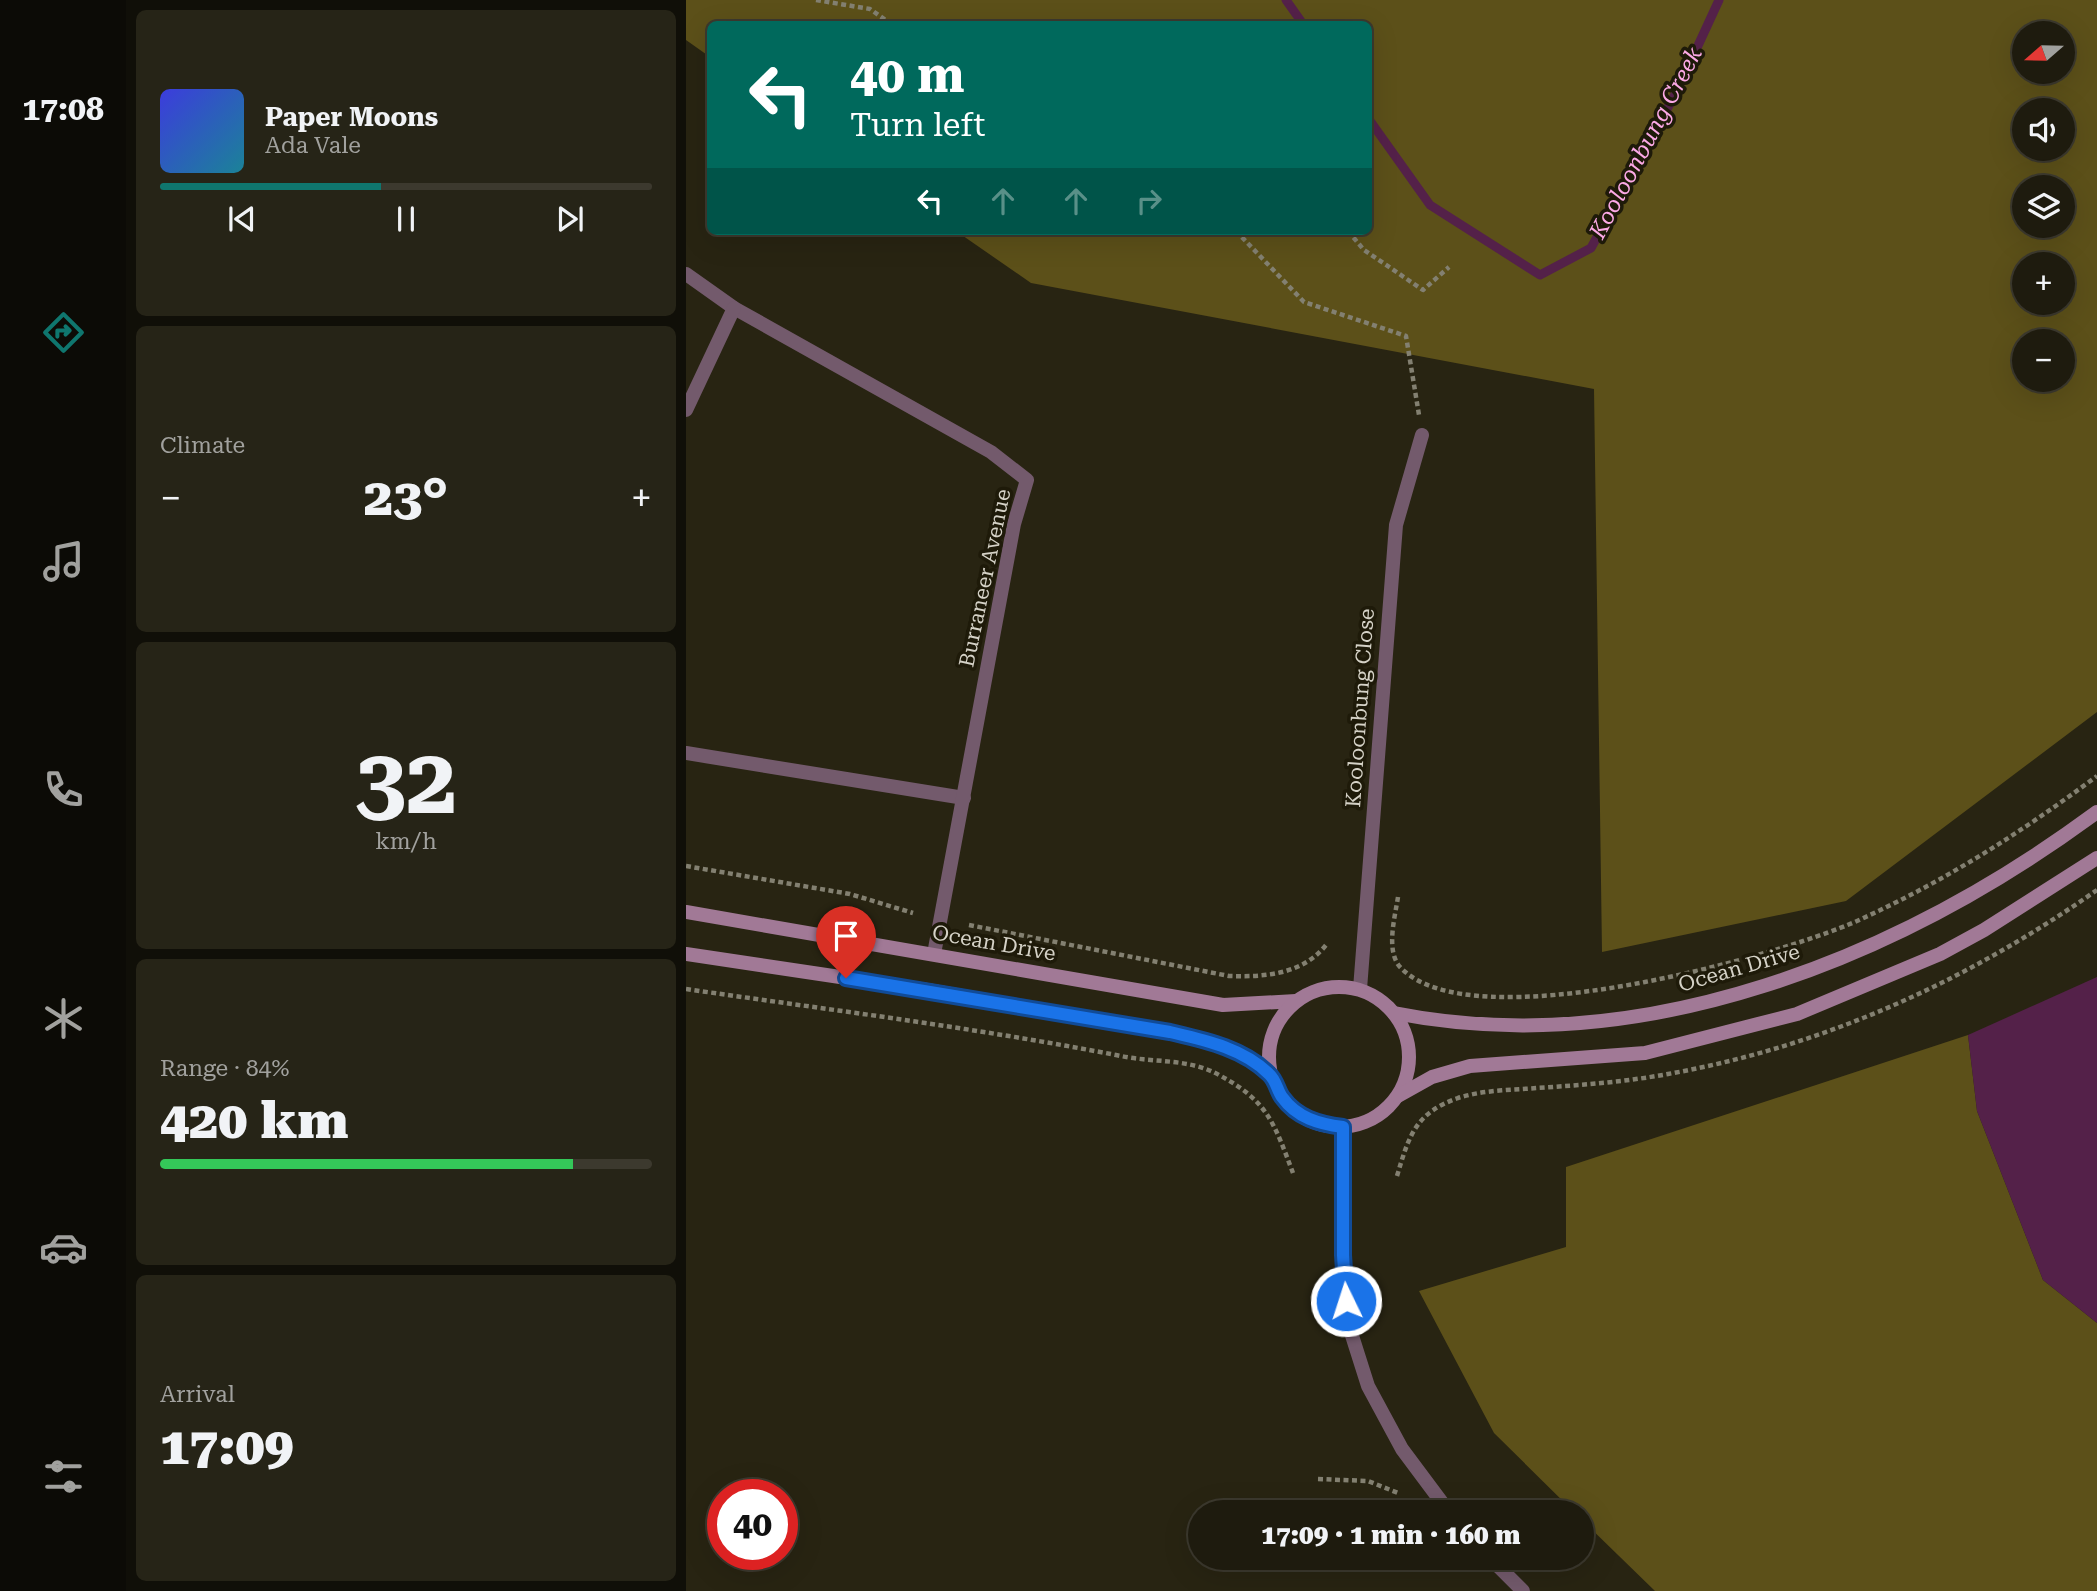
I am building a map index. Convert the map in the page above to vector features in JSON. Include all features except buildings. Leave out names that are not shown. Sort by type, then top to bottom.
[{"type":"main road","name":"Ocean Drive","points":[[1394,1013],[1469,1025],[1630,1019],[1789,980],[1927,919],[1976,893],[2097,812]]},
{"type":"main road","points":[[1398,1096],[1407,1076],[1409,1054],[1405,1032],[1394,1013],[1373,994],[1337,986],[1315,990],[1296,1000],[1282,1015],[1272,1034],[1269,1054],[1271,1075],[1281,1097],[1298,1114],[1319,1125],[1343,1127],[1374,1118],[1398,1096],[1432,1077],[1470,1066],[1645,1054],[1797,1014],[1940,954],[1984,930],[2097,858]]},
{"type":"main road","name":"Ocean Drive","points":[[686,912],[1223,1005],[1296,1000]]},
{"type":"main road","points":[[686,954],[927,990],[1170,1032],[1212,1042],[1241,1054],[1271,1075]]},
{"type":"street","name":"Burraneer Avenue","points":[[686,274],[734,309],[992,452],[1027,480],[1014,524],[934,954]]},
{"type":"street","points":[[686,410],[734,309]]},
{"type":"street","name":"Kooloonbung Close","points":[[1360,989],[1396,525],[1422,435]]},
{"type":"street","points":[[686,753],[964,798]]},
{"type":"street","points":[[1343,1127],[1343,1255],[1348,1323],[1368,1386],[1402,1449],[1440,1500]]},
{"type":"street","points":[[1502,1570],[1523,1591]]},
{"type":"path","points":[[816,0],[870,9],[887,21]]},
{"type":"path","points":[[1240,235],[1304,302],[1406,336],[1422,435]]},
{"type":"path","points":[[1351,235],[1364,250],[1423,290],[1449,267]]},
{"type":"path","points":[[1398,897],[1393,956],[1400,968],[1411,976],[1435,987],[1464,995],[1570,995],[1666,978],[1745,958],[1855,922],[1968,865],[2022,831],[2097,776]]},
{"type":"path","points":[[686,866],[850,894],[913,913]]},
{"type":"path","points":[[969,925],[1229,976],[1256,977],[1283,972],[1310,959],[1326,945]]},
{"type":"path","points":[[686,989],[993,1034],[1148,1062],[1194,1065],[1217,1073],[1262,1104],[1293,1173]]},
{"type":"path","points":[[1318,1479],[1368,1481],[1398,1493]]},
{"type":"shaded area","points":[[686,0],[2097,0],[2097,712],[1846,901],[1602,952],[1594,389],[1031,283],[962,235],[1372,235],[1372,21],[707,21],[707,55],[686,40]]},
{"type":"shaded area","points":[[2097,977],[2097,1323],[2043,1280],[1977,1111],[1968,1035]]},
{"type":"shaded area","points":[[1968,1035],[1977,1111],[2043,1280],[2097,1323],[2097,1591],[1655,1591],[1594,1532],[1594,1500],[1562,1500],[1494,1433],[1419,1291],[1566,1247],[1566,1167]]},
{"type":"waterway","name":"Kooloonbung Creek","points":[[1286,0],[1301,21]]},
{"type":"waterway","name":"Kooloonbung Creek","points":[[1372,124],[1430,205],[1540,275],[1591,248],[1678,89],[1719,0]]},
{"type":"route","points":[[846,978],[1170,1032],[1212,1042],[1241,1054],[1271,1075],[1281,1097],[1298,1114],[1319,1125],[1343,1127],[1343,1255],[1346,1301]]}]
